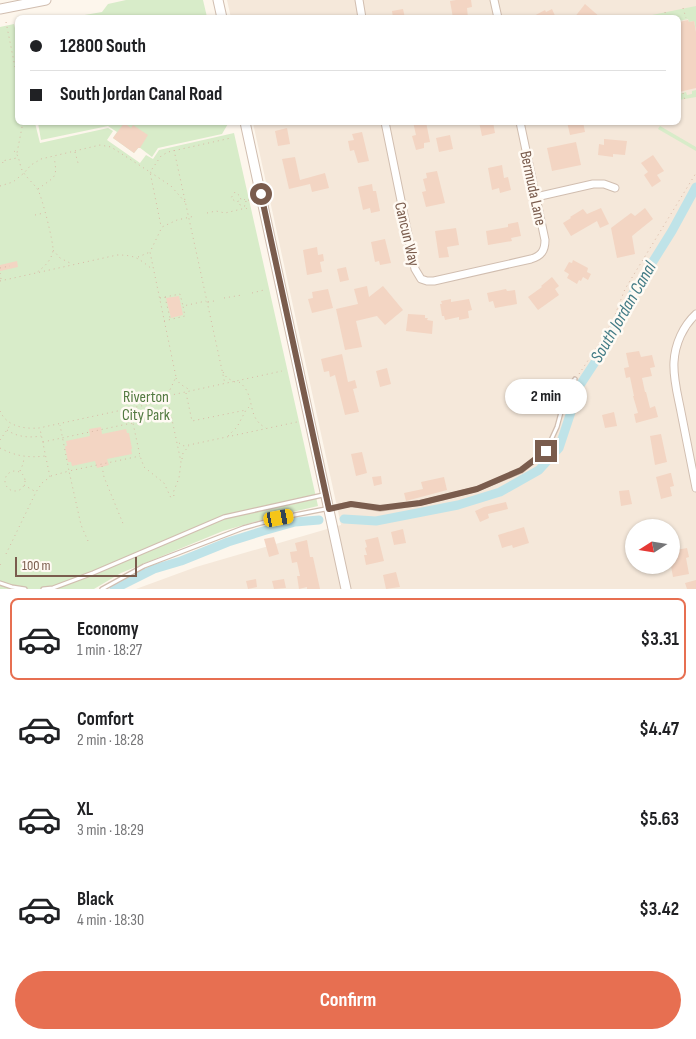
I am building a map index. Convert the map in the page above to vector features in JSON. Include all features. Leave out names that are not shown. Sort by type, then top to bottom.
[{"type":"street","points":[[0,9],[46,0]]},
{"type":"street","points":[[218,0],[221,15]]},
{"type":"street","points":[[359,0],[362,15]]},
{"type":"street","points":[[494,0],[497,15]]},
{"type":"street","points":[[247,125],[346,589]]},
{"type":"street","name":"Cancun Way","points":[[385,125],[415,269],[422,280],[434,281],[531,260],[542,253]]},
{"type":"street","name":"Bermuda Lane","points":[[521,125],[545,240],[545,247],[542,253]]},
{"type":"street","points":[[536,197],[593,184],[604,184],[615,188]]},
{"type":"street","points":[[696,314],[686,326],[678,343],[674,361],[674,374],[693,454],[696,488]]},
{"type":"lane","points":[[102,589],[144,566],[243,528],[279,518],[351,504],[380,508],[420,503],[477,489],[521,470],[546,451],[557,427],[566,394],[575,379]]},
{"type":"lane","points":[[43,589],[53,588],[93,573],[224,517],[326,494]]},
{"type":"lane","points":[[0,583],[12,588],[26,589]]},
{"type":"path","points":[[684,8],[686,18]]},
{"type":"path","points":[[6,22],[15,67]]},
{"type":"path","points":[[683,93],[685,100]]},
{"type":"path","points":[[22,125],[17,153],[14,151],[17,154],[21,170],[38,190],[42,200],[53,250],[60,258],[72,265]]},
{"type":"path","points":[[190,391],[180,384],[176,378],[153,270],[150,252],[162,227],[150,172],[161,156],[168,152],[231,138]]},
{"type":"path","points":[[0,183],[1,186],[14,182],[31,165],[41,159],[100,146],[111,147],[171,186],[186,204]]},
{"type":"path","points":[[174,150],[225,384]]},
{"type":"path","points":[[75,151],[78,163]]},
{"type":"path","points":[[38,190],[54,177],[57,171],[53,156]]},
{"type":"path","points":[[2,163],[2,161],[18,158]]},
{"type":"path","points":[[575,379],[613,320],[625,289],[696,173]]},
{"type":"path","points":[[235,192],[240,196],[241,200],[248,201],[245,206],[242,206],[240,201],[236,202],[231,198],[235,192]]},
{"type":"path","points":[[207,214],[216,211],[225,213],[247,209]]},
{"type":"path","points":[[35,214],[45,212]]},
{"type":"path","points":[[162,227],[177,220],[196,216]]},
{"type":"path","points":[[36,272],[45,267],[53,250]]},
{"type":"path","points":[[137,257],[150,252]]},
{"type":"path","points":[[0,273],[1,280],[117,255],[137,257],[153,270]]},
{"type":"path","points":[[0,268],[10,266]]},
{"type":"path","points":[[252,292],[264,290]]},
{"type":"path","points":[[159,298],[180,294],[183,306],[185,316],[164,321]]},
{"type":"path","points":[[224,298],[242,295]]},
{"type":"path","points":[[165,297],[170,320]]},
{"type":"path","points":[[183,306],[214,301]]},
{"type":"path","points":[[222,371],[227,378],[235,382]]},
{"type":"path","points":[[0,411],[1,416],[11,423],[26,429],[39,428],[130,409],[150,404],[167,396],[282,371]]},
{"type":"path","points":[[176,378],[167,396],[181,462]]},
{"type":"path","points":[[238,381],[246,389],[256,420],[266,428]]},
{"type":"path","points":[[186,392],[192,421],[246,410]]},
{"type":"path","points":[[228,436],[251,405]]},
{"type":"path","points":[[130,409],[144,467],[164,483],[171,498]]},
{"type":"path","points":[[177,441],[184,446],[297,422]]},
{"type":"path","points":[[0,440],[11,423]]},
{"type":"path","points":[[42,442],[133,423]]},
{"type":"path","points":[[60,424],[81,525],[88,541]]},
{"type":"path","points":[[39,428],[50,476]]},
{"type":"path","points":[[7,430],[26,438],[41,436]]},
{"type":"path","points":[[174,496],[173,493],[179,478],[183,452],[189,445]]},
{"type":"path","points":[[0,448],[24,457],[45,456]]},
{"type":"path","points":[[6,554],[36,492],[50,476],[140,456]]},
{"type":"path","points":[[19,472],[24,457]]},
{"type":"path","points":[[102,465],[104,477],[124,526]]},
{"type":"path","points":[[19,472],[25,478],[24,485],[20,489],[10,490],[6,485],[5,479],[9,473],[19,472]]},
{"type":"path","points":[[24,485],[36,492]]},
{"type":"shaded area","points":[[227,0],[696,0],[696,589],[136,589],[196,567],[341,525],[253,125],[681,125],[681,15],[230,15]]},
{"type":"green space","points":[[126,0],[203,0],[207,15],[85,15],[102,12],[108,4]]},
{"type":"green space","points":[[696,6],[696,30],[694,21],[689,22],[688,19],[681,21],[681,15],[652,15]]},
{"type":"green space","name":"Riverton City Park","points":[[14,24],[15,28],[15,125],[36,125],[40,143],[108,128],[113,131],[107,140],[140,163],[146,155],[153,159],[159,150],[234,133],[318,506],[223,531],[121,573],[94,589],[0,589],[0,27]]},
{"type":"green space","points":[[696,90],[696,97],[681,100],[681,93],[686,92],[687,95],[692,94],[692,91]]},
{"type":"green space","points":[[38,125],[227,125],[222,134],[158,148],[152,157],[139,147],[134,153],[113,138],[117,132],[108,126],[41,140]]},
{"type":"green space","points":[[660,126],[696,147],[696,151],[658,129]]},
{"type":"building","points":[[471,0],[472,7],[467,8],[468,15],[452,15],[450,1]]},
{"type":"building","points":[[585,4],[598,15],[576,15]]},
{"type":"building","points":[[403,9],[404,15],[393,15],[392,11]]},
{"type":"building","points":[[552,9],[555,15],[536,15],[545,10],[546,12]]},
{"type":"building","points":[[694,21],[696,32],[696,88],[681,92],[681,22]]},
{"type":"building","points":[[123,125],[131,128],[133,125],[148,135],[140,148],[134,153],[113,138]]},
{"type":"building","points":[[414,125],[427,125],[430,142],[424,143],[424,148],[416,150],[412,136],[416,135]]},
{"type":"building","points":[[480,125],[494,125],[495,133],[482,136]]},
{"type":"building","points":[[568,125],[584,125],[585,132],[570,135]]},
{"type":"building","points":[[287,128],[290,144],[278,146],[275,131]]},
{"type":"building","points":[[362,132],[369,161],[358,163],[354,150],[350,151],[348,141],[354,140],[352,134]]},
{"type":"building","points":[[450,135],[453,149],[439,152],[436,138]]},
{"type":"building","points":[[604,139],[627,141],[625,155],[613,154],[613,157],[598,155],[599,144],[604,145]]},
{"type":"building","points":[[576,142],[581,165],[552,171],[547,148]]},
{"type":"building","points":[[653,155],[664,171],[657,175],[661,181],[652,187],[644,175],[648,172],[641,163]]},
{"type":"building","points":[[295,157],[300,180],[325,173],[329,188],[312,192],[310,184],[289,189],[282,159]]},
{"type":"building","points":[[502,165],[504,178],[508,177],[511,190],[500,193],[499,188],[492,190],[488,168]]},
{"type":"building","points":[[437,171],[445,203],[426,207],[422,192],[426,191],[423,179],[427,178],[426,173]]},
{"type":"building","points":[[372,184],[373,191],[376,191],[380,211],[371,213],[370,208],[363,210],[358,187]]},
{"type":"building","points":[[601,208],[609,224],[600,228],[597,221],[571,236],[563,223],[583,209],[587,214]]},
{"type":"building","points":[[645,208],[653,219],[632,236],[635,254],[617,258],[611,228],[631,213],[635,216]]},
{"type":"building","points":[[518,222],[521,236],[511,238],[512,241],[488,245],[486,231],[508,227],[508,224]]},
{"type":"building","points":[[456,228],[459,245],[447,247],[449,257],[439,258],[435,231]]},
{"type":"building","points":[[385,239],[391,263],[380,265],[379,261],[375,262],[371,242]]},
{"type":"building","points":[[317,247],[318,255],[323,254],[324,261],[320,262],[322,272],[307,275],[303,250]]},
{"type":"building","points":[[573,260],[588,268],[587,272],[591,274],[588,280],[583,277],[577,284],[567,278],[569,274],[564,271],[569,262],[572,263]]},
{"type":"building","points":[[17,261],[18,267],[0,271],[0,265]]},
{"type":"building","points":[[346,267],[349,280],[340,282],[337,269]]},
{"type":"building","points":[[552,277],[559,286],[555,289],[559,295],[538,310],[528,297]]},
{"type":"building","points":[[367,286],[369,297],[383,286],[403,310],[385,325],[377,316],[356,321],[362,347],[345,350],[336,309],[358,304],[354,289]]},
{"type":"building","points":[[328,289],[333,308],[312,313],[308,299],[313,298],[312,292]]},
{"type":"building","points":[[506,289],[507,291],[515,290],[517,304],[495,308],[493,301],[489,302],[487,293]]},
{"type":"building","points":[[179,296],[183,315],[171,318],[166,298]]},
{"type":"building","points":[[451,299],[451,302],[469,299],[472,310],[468,311],[469,318],[459,320],[459,317],[445,320],[444,316],[442,316],[440,304],[442,304],[441,301]]},
{"type":"building","points":[[408,314],[425,315],[425,318],[428,318],[427,320],[433,321],[432,334],[406,331]]},
{"type":"building","points":[[639,351],[641,357],[652,355],[655,367],[650,368],[652,376],[642,378],[650,408],[655,406],[658,417],[636,423],[634,414],[638,413],[630,377],[626,378],[624,368],[629,367],[626,353]]},
{"type":"building","points":[[342,354],[348,382],[355,380],[357,388],[353,389],[359,412],[345,415],[335,375],[330,377],[329,371],[324,372],[321,359]]},
{"type":"building","points":[[387,368],[391,384],[380,387],[376,371]]},
{"type":"building","points":[[614,412],[617,426],[605,428],[602,415]]},
{"type":"building","points":[[101,427],[102,434],[126,429],[127,433],[129,433],[132,454],[107,459],[109,465],[97,468],[95,461],[72,466],[71,462],[68,462],[66,441],[90,436],[89,429]]},
{"type":"building","points":[[661,434],[667,462],[655,465],[650,436]]},
{"type":"building","points":[[362,452],[367,473],[356,476],[351,454]]},
{"type":"building","points":[[671,473],[674,486],[670,487],[672,496],[661,499],[656,477]]},
{"type":"building","points":[[381,476],[382,484],[374,486],[372,477]]},
{"type":"building","points":[[444,477],[447,490],[406,501],[404,493],[423,489],[421,482]]},
{"type":"building","points":[[629,490],[632,504],[621,506],[619,491]]},
{"type":"building","points":[[506,502],[508,509],[488,514],[489,518],[480,522],[475,511]]},
{"type":"building","points":[[524,527],[529,543],[513,548],[512,545],[502,548],[498,535]]},
{"type":"building","points":[[403,529],[406,543],[394,545],[391,532]]},
{"type":"building","points":[[274,537],[279,554],[269,557],[264,539]]},
{"type":"building","points":[[378,537],[384,561],[366,565],[364,555],[367,555],[365,548],[367,547],[365,540]]},
{"type":"building","points":[[307,540],[320,589],[307,589],[307,587],[299,589],[297,576],[300,576],[297,562],[292,563],[290,552],[297,551],[295,543]]},
{"type":"building","points":[[687,548],[689,557],[686,558],[689,574],[673,577],[672,574],[680,574],[680,549]]},
{"type":"building","points":[[396,572],[400,587],[386,589],[383,575]]},
{"type":"building","points":[[256,579],[257,587],[248,589],[246,581]]},
{"type":"building","points":[[284,579],[286,588],[274,589],[272,581]]},
{"type":"building","points":[[696,580],[696,589],[687,589],[685,583]]},
{"type":"waterway","name":"South Jordan Canal","points":[[344,519],[376,521],[458,505],[500,492],[539,470],[559,448],[580,385],[605,347],[632,295],[672,231],[696,187]]},
{"type":"waterway","name":"South Jordan Canal","points":[[114,589],[154,569],[181,561],[228,542],[295,522],[319,520]]},
{"type":"route","points":[[261,194],[329,509],[351,504],[380,508],[420,503],[477,489],[521,470],[546,451]]}]
